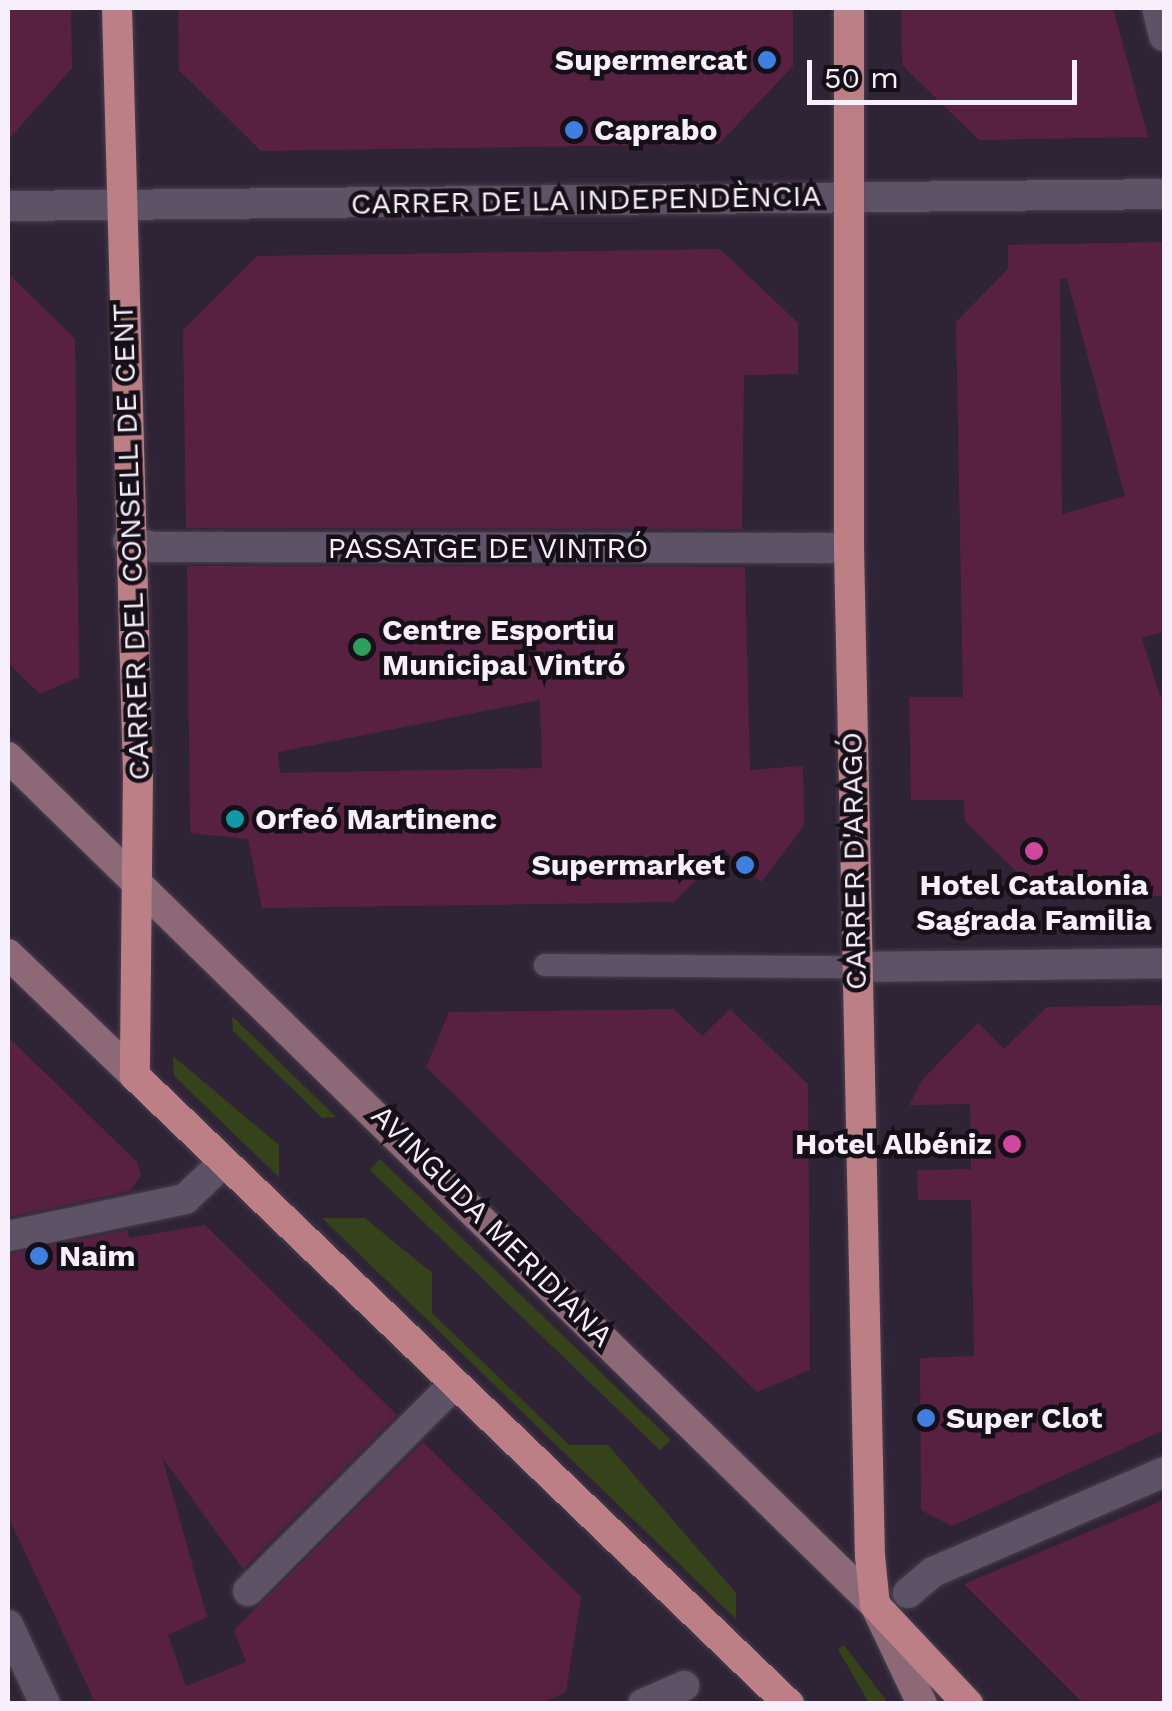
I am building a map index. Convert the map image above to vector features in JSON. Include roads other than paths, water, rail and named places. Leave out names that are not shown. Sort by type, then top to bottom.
[{"type":"main road","name":"CARRER DEL CONSELL DE CENT","points":[[117,8],[128,541],[138,772],[135,1076]]},
{"type":"main road","name":"CARRER D'ARAGÓ","points":[[848,8],[852,197],[849,548],[856,967],[864,1420],[875,1605]]},
{"type":"main road","points":[[135,1076],[789,1704]]},
{"type":"main road","name":"AVINGUDA MERIDIANA","points":[[875,1605],[968,1704]]},
{"type":"street","points":[[1157,8],[1164,36]]},
{"type":"street","name":"CARRER DE LA INDEPENDÈNCIA","points":[[8,206],[1164,194]]},
{"type":"street","name":"PASSATGE DE VINTRÓ","points":[[128,541],[154,547],[849,548]]},
{"type":"street","name":"AVINGUDA MERIDIANA","points":[[8,756],[875,1605]]},
{"type":"street","points":[[8,954],[135,1076]]},
{"type":"street","points":[[856,967],[1164,962]]},
{"type":"street","points":[[8,1236],[184,1198],[224,1162]]},
{"type":"street","points":[[248,1591],[455,1383]]},
{"type":"street","points":[[908,1593],[933,1572],[1164,1472]]},
{"type":"street","name":"CARRER D'ARAGÓ","points":[[875,1605],[922,1704]]},
{"type":"street","points":[[8,1625],[45,1704]]},
{"type":"street","points":[[643,1704],[684,1686]]},
{"type":"lane","points":[[545,965],[856,967]]},
{"type":"place","name":"Supermercat","points":[[767,60]]},
{"type":"place","name":"Caprabo","points":[[574,130]]},
{"type":"place","name":"Centre Esportiu Municipal Vintró","points":[[362,647]]},
{"type":"place","name":"Orfeó Martinenc","points":[[235,819]]},
{"type":"place","name":"Hotel Catalonia Sagrada Familia","points":[[1034,851]]},
{"type":"place","name":"Supermarket","points":[[745,865]]},
{"type":"place","name":"Hotel Albéniz","points":[[1012,1144]]},
{"type":"place","name":"Naim","points":[[39,1256]]},
{"type":"place","name":"Super Clot","points":[[926,1418]]}]
